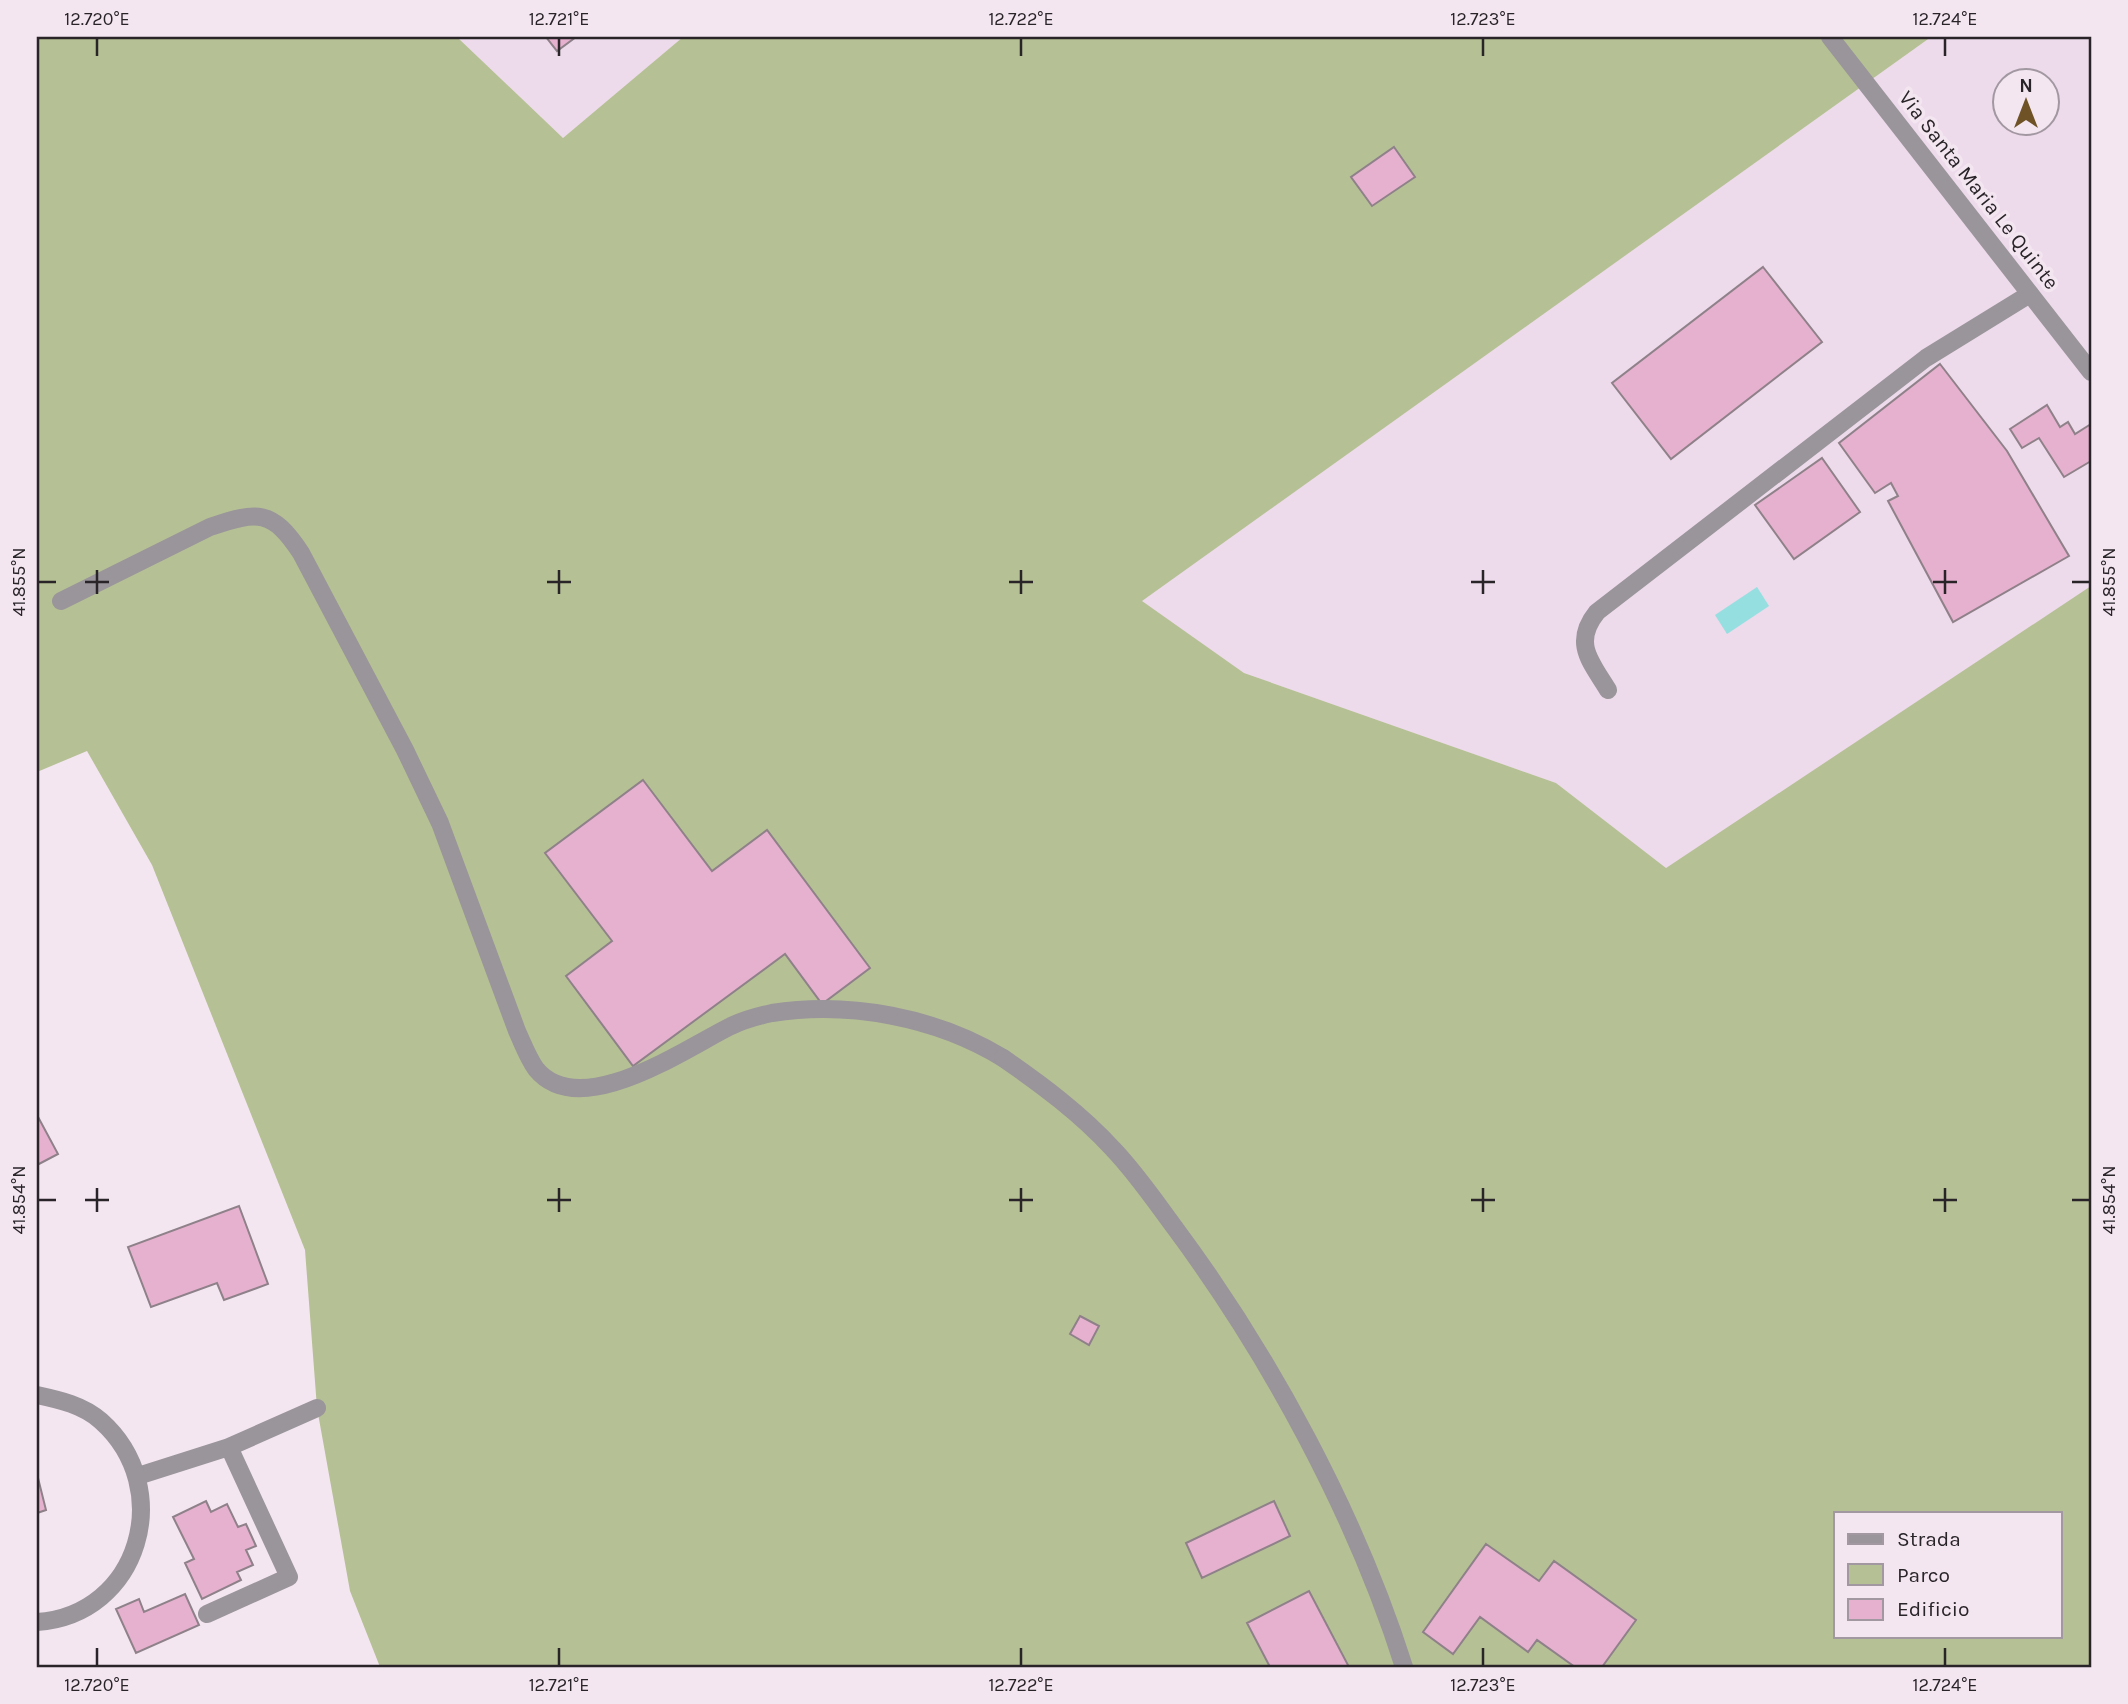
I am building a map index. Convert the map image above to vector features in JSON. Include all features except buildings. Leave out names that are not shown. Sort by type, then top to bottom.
[{"type":"street","name":"Via Santa Maria Le Quinte","points":[[1830,37],[2091,372]]},
{"type":"street","points":[[1608,690],[1585,653],[1587,625],[1597,612],[1926,358],[2030,294]]},
{"type":"street","points":[[61,601],[210,527],[235,519],[262,517],[284,528],[301,553],[405,750],[440,823],[517,1031],[530,1060],[546,1078],[570,1088],[607,1085],[740,1022],[794,1011],[864,1012],[914,1020],[960,1035],[1003,1058],[1083,1120],[1113,1149],[1190,1249],[1230,1306],[1280,1389],[1327,1482],[1370,1577],[1404,1667]]},
{"type":"street","points":[[37,1395],[69,1402],[99,1420],[123,1445],[138,1476],[142,1513],[134,1550],[116,1582],[88,1607],[53,1621],[37,1622]]},
{"type":"street","points":[[138,1476],[229,1447],[317,1408]]},
{"type":"street","points":[[208,1614],[289,1577],[229,1447]]},
{"type":"shaded area","points":[[457,37],[683,37],[563,138]]},
{"type":"shaded area","points":[[1931,37],[2091,37],[2091,592],[1666,868],[1556,783],[1244,673],[1141,601]]},
{"type":"green space","points":[[37,37],[457,37],[563,138],[683,37],[1931,37],[1142,601],[1244,673],[1556,783],[1666,868],[2091,586],[2091,1667],[380,1667],[350,1591],[317,1408],[305,1250],[152,865],[87,751],[37,772]]},
{"type":"water","points":[[1757,587],[1769,606],[1727,634],[1715,615]]}]
